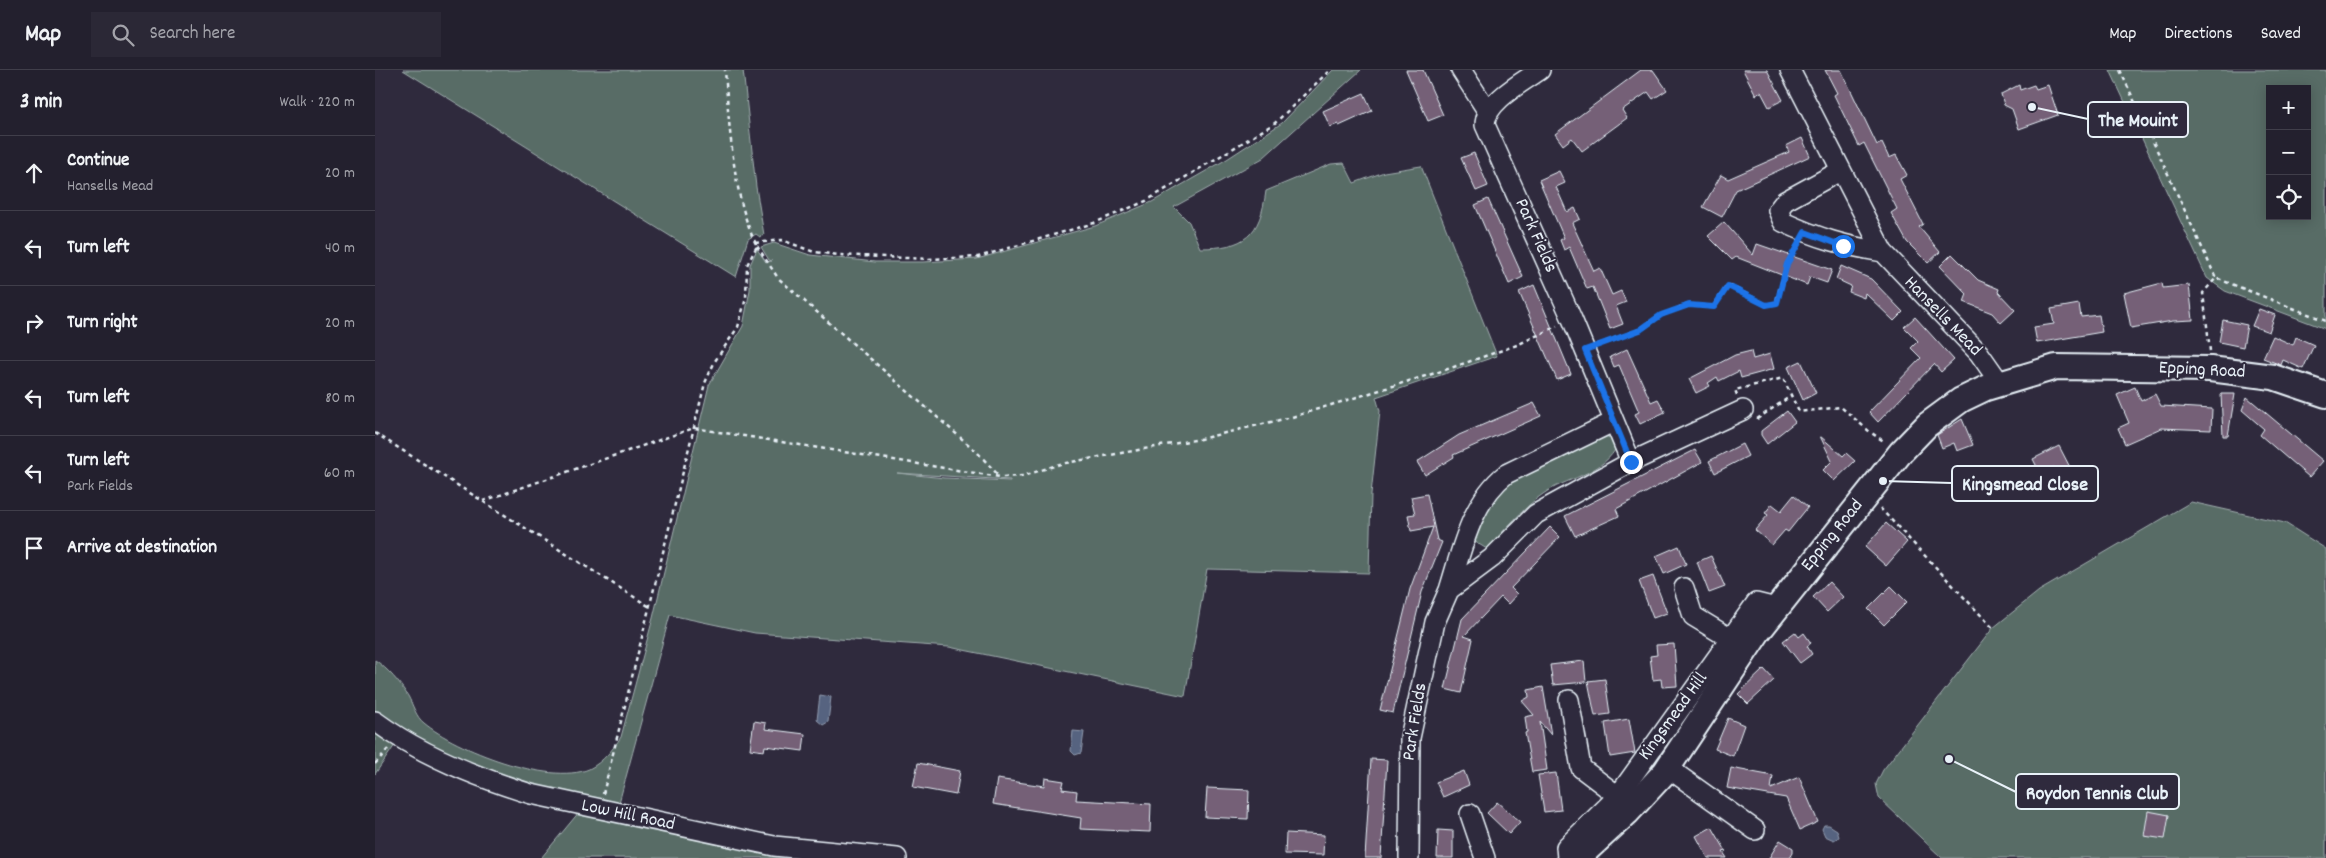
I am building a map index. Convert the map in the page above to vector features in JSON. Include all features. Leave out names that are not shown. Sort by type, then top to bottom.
[{"type":"main road","name":"Epping Road","points":[[1578,858],[1627,813],[1668,768],[1757,632],[1901,452],[1927,425],[1961,400],[2000,383],[2056,367],[2211,369],[2273,377],[2326,395]]},
{"type":"street","points":[[1461,70],[1488,112],[1494,104],[1540,70]]},
{"type":"street","name":"Hansells Mead","points":[[1790,70],[1883,252],[1897,270],[1940,310],[1979,353],[2000,383]]},
{"type":"street","name":"Park Fields","points":[[1488,112],[1485,125],[1572,319],[1631,462]]},
{"type":"street","points":[[1840,171],[1785,201],[1778,210],[1783,222],[1843,246],[1883,252]]},
{"type":"street","name":"Park Fields","points":[[1449,590],[1492,558],[1536,514],[1631,462],[1743,410]]},
{"type":"street","name":"Park Fields","points":[[1409,858],[1409,738],[1435,622],[1449,590],[1465,540],[1482,500],[1493,484],[1506,474],[1613,422]]},
{"type":"street","points":[[1465,540],[1477,552],[1492,558]]},
{"type":"street","points":[[1684,588],[1693,616],[1731,638]]},
{"type":"street","name":"Kingsmead Hill","points":[[1567,858],[1566,848],[1618,796],[1757,602],[1776,608]]},
{"type":"street","points":[[1569,700],[1581,768],[1618,796]]},
{"type":"street","name":"Low Hill Road","points":[[375,720],[399,739],[494,783],[531,794],[774,846],[897,858]]},
{"type":"street","points":[[1668,768],[1755,830]]},
{"type":"street","points":[[1470,814],[1485,858]]},
{"type":"path","points":[[725,70],[729,121],[741,200],[756,244],[778,278],[977,452],[1000,477]]},
{"type":"path","points":[[756,244],[782,240],[814,252],[837,255],[929,258],[978,257],[1094,223],[1147,201],[1275,123],[1329,70]]},
{"type":"path","points":[[2120,70],[2217,278],[2326,321]]},
{"type":"path","points":[[1585,350],[1640,330],[1661,315],[1689,305],[1714,307],[1728,286],[1766,305],[1777,303],[1787,264],[1805,232]]},
{"type":"path","points":[[600,809],[705,382],[715,361],[738,327],[747,298],[747,265],[756,244]]},
{"type":"path","points":[[2211,369],[2210,340],[2203,293],[2217,278]]},
{"type":"path","points":[[483,501],[694,428],[1000,477],[1023,476],[1060,464],[1200,439],[1292,417],[1454,367],[1517,345],[1572,319]]},
{"type":"path","points":[[1791,396],[1750,424],[1735,390],[1783,378],[1799,412],[1841,407],[1870,432],[1901,452]]},
{"type":"path","points":[[375,433],[650,607]]},
{"type":"path","points":[[1867,494],[1993,628]]},
{"type":"green space","points":[[403,70],[743,70],[756,187],[764,235],[760,237],[756,234],[748,239],[736,277]]},
{"type":"green space","points":[[1333,70],[1361,70],[1263,158],[1174,207],[1189,222],[1200,248],[1239,242],[1254,229],[1259,219],[1266,191],[1331,164],[1344,163],[1354,183],[1384,172],[1421,166],[1497,356],[1376,397],[1380,411],[1371,494],[1369,573],[1207,569],[1185,696],[949,647],[755,633],[670,615],[617,810],[395,745],[375,774],[375,660],[401,686],[424,723],[457,744],[503,762],[551,773],[572,773],[589,769],[599,763],[618,742],[621,737],[653,618],[709,385],[743,326],[750,290],[750,265],[757,249],[766,262],[772,261],[769,260],[761,247],[774,243],[810,255],[875,262],[977,259],[1095,226],[1152,202],[1227,159],[1282,123]],"holes":[[[897,473],[1010,480],[944,478]]]},
{"type":"green space","points":[[2110,70],[2326,70],[2326,329],[2225,291],[2207,278]]},
{"type":"green space","points":[[1601,433],[1613,440],[1615,450],[1600,465],[1536,499],[1487,549],[1472,540],[1493,485]]},
{"type":"green space","points":[[2191,502],[2285,523],[2326,549],[2326,858],[1942,858],[1879,798],[1876,784],[1883,770],[1993,628],[2039,591]]},
{"type":"green space","points":[[580,811],[856,858],[541,858]]},
{"type":"water","points":[[820,695],[831,697],[828,722],[823,725],[817,720]]},
{"type":"water","points":[[1073,731],[1084,732],[1081,753],[1075,755],[1071,751]]},
{"type":"water","points":[[1824,825],[1829,825],[1837,830],[1839,837],[1834,840],[1825,836],[1822,829]]},
{"type":"building","points":[[1406,70],[1423,70],[1443,115],[1428,121]]},
{"type":"building","points":[[1641,70],[1653,70],[1667,90],[1653,99],[1648,92],[1622,110],[1627,118],[1582,151],[1572,138],[1563,145],[1555,134]]},
{"type":"building","points":[[1743,70],[1767,70],[1783,100],[1769,107],[1761,92],[1756,95]]},
{"type":"building","points":[[1825,70],[1841,70],[1877,145],[1882,143],[1889,158],[1896,155],[1907,175],[1900,179],[1923,224],[1919,227],[1940,252],[1928,263],[1907,242],[1891,213],[1897,209],[1864,143],[1859,146],[1834,95],[1837,93]]},
{"type":"building","points":[[2019,85],[2020,90],[2034,85],[2036,89],[2048,85],[2058,115],[2019,129],[2012,109],[2004,105],[2001,94]]},
{"type":"building","points":[[1364,93],[1372,111],[1339,126],[1338,124],[1330,127],[1323,111]]},
{"type":"building","points":[[1802,138],[1810,156],[1736,190],[1722,217],[1703,207],[1721,175],[1728,179],[1789,152],[1786,146]]},
{"type":"building","points":[[1474,153],[1488,186],[1476,191],[1461,158]]},
{"type":"building","points":[[1559,171],[1565,183],[1556,187],[1567,212],[1575,208],[1580,219],[1572,223],[1594,271],[1600,268],[1612,295],[1621,291],[1626,302],[1616,306],[1623,324],[1610,329],[1593,287],[1587,289],[1569,247],[1564,250],[1560,240],[1564,238],[1539,180]]},
{"type":"building","points":[[1488,199],[1523,277],[1509,284],[1475,205]]},
{"type":"building","points":[[1724,222],[1753,255],[1757,244],[1832,270],[1827,283],[1810,277],[1807,285],[1736,257],[1732,260],[1708,236]]},
{"type":"building","points":[[1952,254],[1978,280],[1999,289],[1998,292],[2015,310],[2001,323],[1992,313],[1964,302],[1967,294],[1940,266]]},
{"type":"building","points":[[1841,266],[1871,279],[1903,312],[1894,321],[1865,293],[1864,298],[1849,292],[1851,286],[1836,279]]},
{"type":"building","points":[[2162,283],[2163,288],[2189,285],[2193,320],[2173,321],[2131,328],[2124,293]]},
{"type":"building","points":[[1534,285],[1571,374],[1557,380],[1519,292]]},
{"type":"building","points":[[2079,304],[2081,317],[2099,315],[2102,332],[2037,343],[2034,327],[2054,324],[2051,309]]},
{"type":"building","points":[[2259,309],[2275,315],[2269,332],[2252,326]]},
{"type":"building","points":[[1915,317],[1954,360],[1941,372],[1934,364],[1878,422],[1869,412],[1921,358],[1911,348],[1918,341],[1904,327]]},
{"type":"building","points":[[2223,320],[2247,325],[2243,347],[2219,342]]},
{"type":"building","points":[[2273,336],[2293,345],[2296,337],[2314,345],[2303,369],[2283,360],[2281,365],[2263,358]]},
{"type":"building","points":[[1627,349],[1651,402],[1658,399],[1665,412],[1640,424],[1635,414],[1639,412],[1619,365],[1614,367],[1610,357]]},
{"type":"building","points":[[1751,351],[1753,359],[1770,354],[1774,369],[1741,378],[1739,371],[1719,381],[1717,377],[1708,383],[1710,386],[1696,393],[1689,379],[1735,355]]},
{"type":"building","points":[[1801,361],[1816,393],[1803,400],[1788,367]]},
{"type":"building","points":[[2135,387],[2141,401],[2155,394],[2161,406],[2212,409],[2211,430],[2161,428],[2125,444],[2118,428],[2129,423],[2117,395]]},
{"type":"building","points":[[2221,394],[2235,394],[2228,436],[2223,436]]},
{"type":"building","points":[[2247,397],[2323,461],[2309,477],[2260,435],[2264,429],[2242,410]]},
{"type":"building","points":[[1534,403],[1541,416],[1453,455],[1454,457],[1425,475],[1417,462],[1459,435]]},
{"type":"building","points":[[1787,411],[1795,422],[1767,444],[1761,435],[1761,431]]},
{"type":"building","points":[[1962,419],[1973,445],[1957,451],[1954,443],[1942,448],[1937,435]]},
{"type":"building","points":[[1820,436],[1843,456],[1846,453],[1855,461],[1834,481],[1823,470],[1832,461]]},
{"type":"building","points":[[1742,444],[1748,456],[1715,473],[1709,461]]},
{"type":"building","points":[[2059,446],[2074,475],[2061,481],[2054,467],[2040,473],[2033,459]]},
{"type":"building","points":[[1695,450],[1702,462],[1616,509],[1619,516],[1575,536],[1565,516]]},
{"type":"building","points":[[1427,494],[1437,540],[1442,542],[1422,592],[1393,713],[1380,710],[1410,589],[1433,527],[1411,531],[1408,515],[1415,514],[1411,497]]},
{"type":"building","points":[[1794,495],[1808,507],[1788,532],[1785,530],[1772,545],[1755,530],[1768,515],[1765,513],[1772,504],[1781,511]]},
{"type":"building","points":[[1886,523],[1907,542],[1886,566],[1865,547]]},
{"type":"building","points":[[1550,527],[1560,537],[1511,588],[1517,594],[1508,604],[1501,597],[1464,636],[1473,639],[1461,693],[1445,689],[1462,619]]},
{"type":"building","points":[[1679,546],[1686,564],[1664,574],[1656,556]]},
{"type":"building","points":[[1711,556],[1725,587],[1709,593],[1697,562]]},
{"type":"building","points":[[1653,576],[1667,613],[1653,618],[1639,581]]},
{"type":"building","points":[[1829,582],[1843,597],[1827,612],[1813,597]]},
{"type":"building","points":[[1891,586],[1907,602],[1884,625],[1868,609]]},
{"type":"building","points":[[1795,632],[1799,637],[1804,633],[1811,643],[1807,646],[1812,654],[1800,663],[1783,641]]},
{"type":"building","points":[[1674,644],[1677,686],[1662,687],[1661,679],[1653,680],[1650,656],[1657,655],[1656,645]]},
{"type":"building","points":[[1584,661],[1586,682],[1553,685],[1550,665]]},
{"type":"building","points":[[1764,669],[1774,680],[1748,704],[1738,694]]},
{"type":"building","points":[[1605,679],[1610,714],[1595,716],[1588,681]]},
{"type":"building","points":[[1543,687],[1551,735],[1540,722],[1547,770],[1532,772],[1525,733],[1527,732],[1525,717],[1534,715],[1522,701],[1529,697],[1528,690]]},
{"type":"building","points":[[1728,718],[1744,725],[1733,756],[1715,749]]},
{"type":"building","points":[[1629,719],[1635,753],[1610,757],[1605,723]]},
{"type":"building","points":[[754,721],[766,723],[765,729],[805,734],[803,751],[765,746],[764,751],[750,749]]},
{"type":"building","points":[[1371,759],[1387,760],[1381,858],[1365,858]]},
{"type":"building","points":[[918,763],[960,771],[956,795],[913,787]]},
{"type":"building","points":[[1731,768],[1773,776],[1771,789],[1799,777],[1818,822],[1800,830],[1786,798],[1727,788]]},
{"type":"building","points":[[1464,771],[1469,785],[1443,797],[1436,782]]},
{"type":"building","points":[[1556,773],[1561,810],[1544,812],[1538,775]]},
{"type":"building","points":[[1045,778],[1064,781],[1062,789],[1077,791],[1076,800],[1151,804],[1150,832],[1080,829],[1081,818],[993,804],[997,779],[1044,786]]},
{"type":"building","points":[[1207,788],[1249,790],[1248,819],[1205,817]]},
{"type":"building","points":[[1497,802],[1520,822],[1509,834],[1487,813]]},
{"type":"building","points":[[2148,811],[2169,815],[2165,839],[2144,836]]},
{"type":"building","points":[[1712,827],[1726,851],[1723,852],[1727,858],[1708,858],[1696,836]]},
{"type":"building","points":[[1438,830],[1453,831],[1453,858],[1437,858]]},
{"type":"building","points":[[1286,833],[1324,835],[1323,855],[1285,854]]},
{"type":"building","points":[[1780,840],[1793,848],[1790,858],[1769,858]]},
{"type":"place","name":"The Mouint","points":[[2032,107]]},
{"type":"place","name":"Kingsmead Close","points":[[1883,481]]},
{"type":"place","name":"Roydon Tennis Club","points":[[1949,759]]},
{"type":"route","points":[[1631,462],[1585,350],[1640,330],[1661,315],[1689,305],[1714,307],[1728,286],[1766,305],[1777,303],[1787,264],[1805,232],[1843,246]]}]
